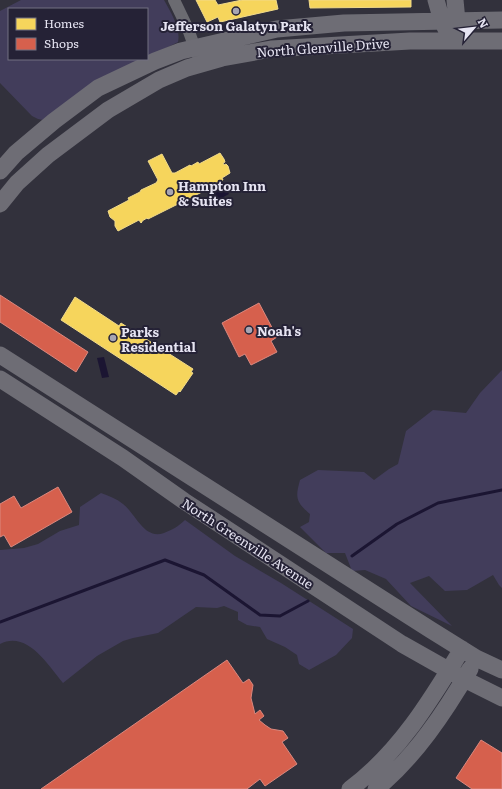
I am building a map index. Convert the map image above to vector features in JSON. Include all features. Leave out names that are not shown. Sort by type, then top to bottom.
[{"type":"street","points":[[174,0],[195,48],[200,64]]},
{"type":"street","points":[[436,0],[449,21],[452,42]]},
{"type":"street","points":[[449,21],[455,0]]},
{"type":"street","name":"North Glenville Drive","points":[[0,171],[16,153],[54,121],[98,88],[155,61],[181,51],[277,29],[344,23],[502,20]]},
{"type":"street","name":"North Glenville Drive","points":[[0,204],[17,183],[48,155],[108,110],[159,80],[187,68],[222,58],[271,49],[410,41],[502,41]]},
{"type":"street","name":"North Greenville Avenue","points":[[0,355],[476,658],[502,670]]},
{"type":"street","name":"North Greenville Avenue","points":[[0,379],[123,458],[184,501],[402,644],[464,679],[502,698]]},
{"type":"street","points":[[350,789],[360,782],[390,752],[417,720],[462,649]]},
{"type":"street","points":[[376,789],[386,781],[424,737],[441,714],[476,658]]},
{"type":"shaded area","points":[[21,0],[164,0],[177,26],[179,37],[178,42],[148,57],[148,8],[8,8],[8,60],[144,60],[43,120],[32,116],[0,83],[0,11]]},
{"type":"shaded area","points":[[225,187],[229,194],[216,201],[212,195]]},
{"type":"shaded area","points":[[104,357],[109,377],[102,378],[97,358]]},
{"type":"shaded area","points":[[502,370],[502,588],[493,575],[467,590],[445,591],[429,576],[410,583],[452,626],[411,606],[386,579],[365,570],[352,571],[345,553],[326,553],[300,527],[309,522],[310,514],[299,503],[297,491],[300,480],[318,470],[364,472],[374,480],[398,464],[406,431],[433,410],[466,413],[480,393]]},
{"type":"shaded area","points":[[101,493],[116,499],[128,508],[141,525],[151,533],[164,533],[175,528],[185,520],[235,556],[281,583],[353,629],[352,638],[336,655],[309,670],[299,664],[297,655],[285,647],[267,639],[260,627],[247,625],[238,620],[238,612],[224,606],[217,608],[196,607],[158,633],[123,641],[97,656],[63,683],[44,659],[28,645],[10,641],[0,644],[0,550],[24,548],[38,544],[60,531],[79,525],[80,507]]},
{"type":"building: Homes","name":"Jefferson Galatyn Park","points":[[196,0],[215,0],[218,5],[242,0],[276,0],[278,9],[220,22],[218,17],[207,22]]},
{"type":"building: Homes","name":"Jefferson Galatyn Park","points":[[309,0],[411,0],[411,7],[310,8]]},
{"type":"building: Homes","name":"Hampton Inn & Suites","points":[[220,153],[225,162],[223,163],[224,165],[226,164],[228,166],[230,173],[222,178],[223,180],[210,186],[210,188],[209,186],[203,189],[204,191],[148,219],[147,218],[141,223],[139,220],[118,231],[115,226],[115,221],[110,217],[108,211],[129,200],[128,198],[141,190],[156,183],[158,180],[148,161],[162,154],[172,173],[175,173],[198,162],[199,164]]},
{"type":"building: Homes","points":[[75,297],[119,326],[121,323],[193,369],[191,372],[193,373],[180,392],[179,391],[176,395],[61,320]]},
{"type":"building: Shops","points":[[0,295],[88,352],[76,372],[0,322]]},
{"type":"building: Shops","name":"Noah's","points":[[259,303],[277,337],[271,341],[277,352],[251,365],[245,354],[239,357],[222,323]]},
{"type":"building: Shops","points":[[58,487],[72,512],[11,547],[4,535],[0,537],[0,504],[14,496],[21,508]]},
{"type":"building: Shops","points":[[227,660],[243,683],[249,679],[253,685],[251,698],[255,714],[260,710],[264,716],[259,720],[271,729],[283,731],[288,738],[282,742],[297,764],[265,786],[260,779],[247,789],[41,789]]},
{"type":"building: Shops","points":[[481,740],[502,753],[502,789],[472,789],[456,778]]},
{"type":"waterway","points":[[352,556],[397,524],[438,503],[502,490]]},
{"type":"waterway","points":[[0,622],[165,560],[204,575],[260,615],[280,616],[308,601]]},
{"type":"place","name":"Jefferson Galatyn Park","points":[[236,11]]},
{"type":"place","name":"Hampton Inn & Suites","points":[[170,192]]},
{"type":"place","name":"Noah's","points":[[249,330]]},
{"type":"place","name":"Parks Residential","points":[[113,338]]}]
